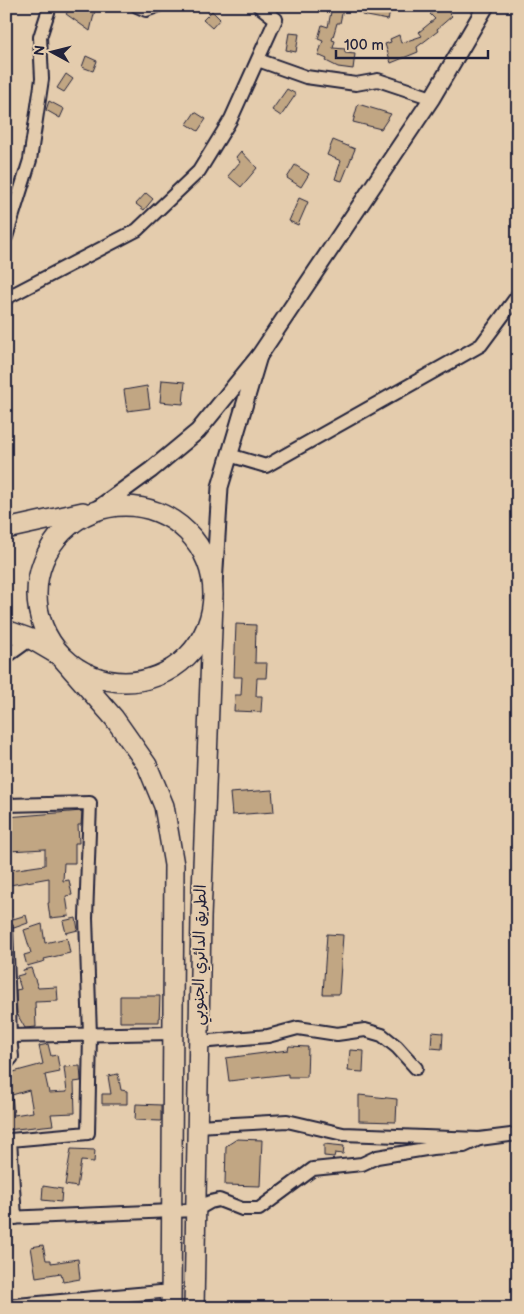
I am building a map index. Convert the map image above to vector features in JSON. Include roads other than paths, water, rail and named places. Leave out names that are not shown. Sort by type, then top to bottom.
[{"type":"main road","points":[[6,529],[125,505],[154,510],[180,524],[199,546],[211,573],[213,602],[206,631],[190,655],[167,673],[139,683],[110,683],[83,673],[60,656],[31,640],[6,630]]},
{"type":"main road","points":[[60,656],[43,631],[36,602],[38,573],[50,546],[70,524],[96,510]]},
{"type":"main road","name":"الطريق الدائري الجنوبي","points":[[194,1308],[200,918],[213,602]]},
{"type":"main road","name":"الطريق الدائري الجنوبي","points":[[60,656],[114,718],[147,765],[164,806],[174,865],[171,1299]]},
{"type":"street","points":[[6,237],[30,160],[42,79],[40,37],[50,6]]},
{"type":"street","points":[[137,6],[146,10],[156,6]]},
{"type":"street","points":[[6,298],[138,230],[199,171],[231,119],[276,19],[259,6]]},
{"type":"street","points":[[96,510],[151,470],[198,431],[259,356],[432,98],[486,6]]},
{"type":"street","points":[[258,60],[306,77],[356,84],[378,80],[432,98]]},
{"type":"street","points":[[229,455],[266,466],[481,345],[518,295]]},
{"type":"street","points":[[213,602],[220,487],[259,356]]},
{"type":"street","points":[[6,657],[31,640]]},
{"type":"street","points":[[6,805],[90,803],[86,918],[90,1035],[88,1133],[8,1140],[11,1218],[196,1210],[210,1202],[219,1200],[242,1209],[259,1209],[314,1169],[362,1164],[377,1157],[432,1148],[464,1146],[478,1139]]},
{"type":"street","points":[[6,927],[8,1036],[12,1057],[6,1064]]},
{"type":"street","points":[[199,1042],[268,1036],[298,1028],[337,1034],[365,1030],[382,1035],[397,1047],[416,1068]]},
{"type":"street","points":[[8,1036],[174,1033]]},
{"type":"street","points":[[197,1126],[287,1121],[343,1134],[478,1139],[518,1134]]},
{"type":"street","points":[[6,1306],[171,1299]]}]
